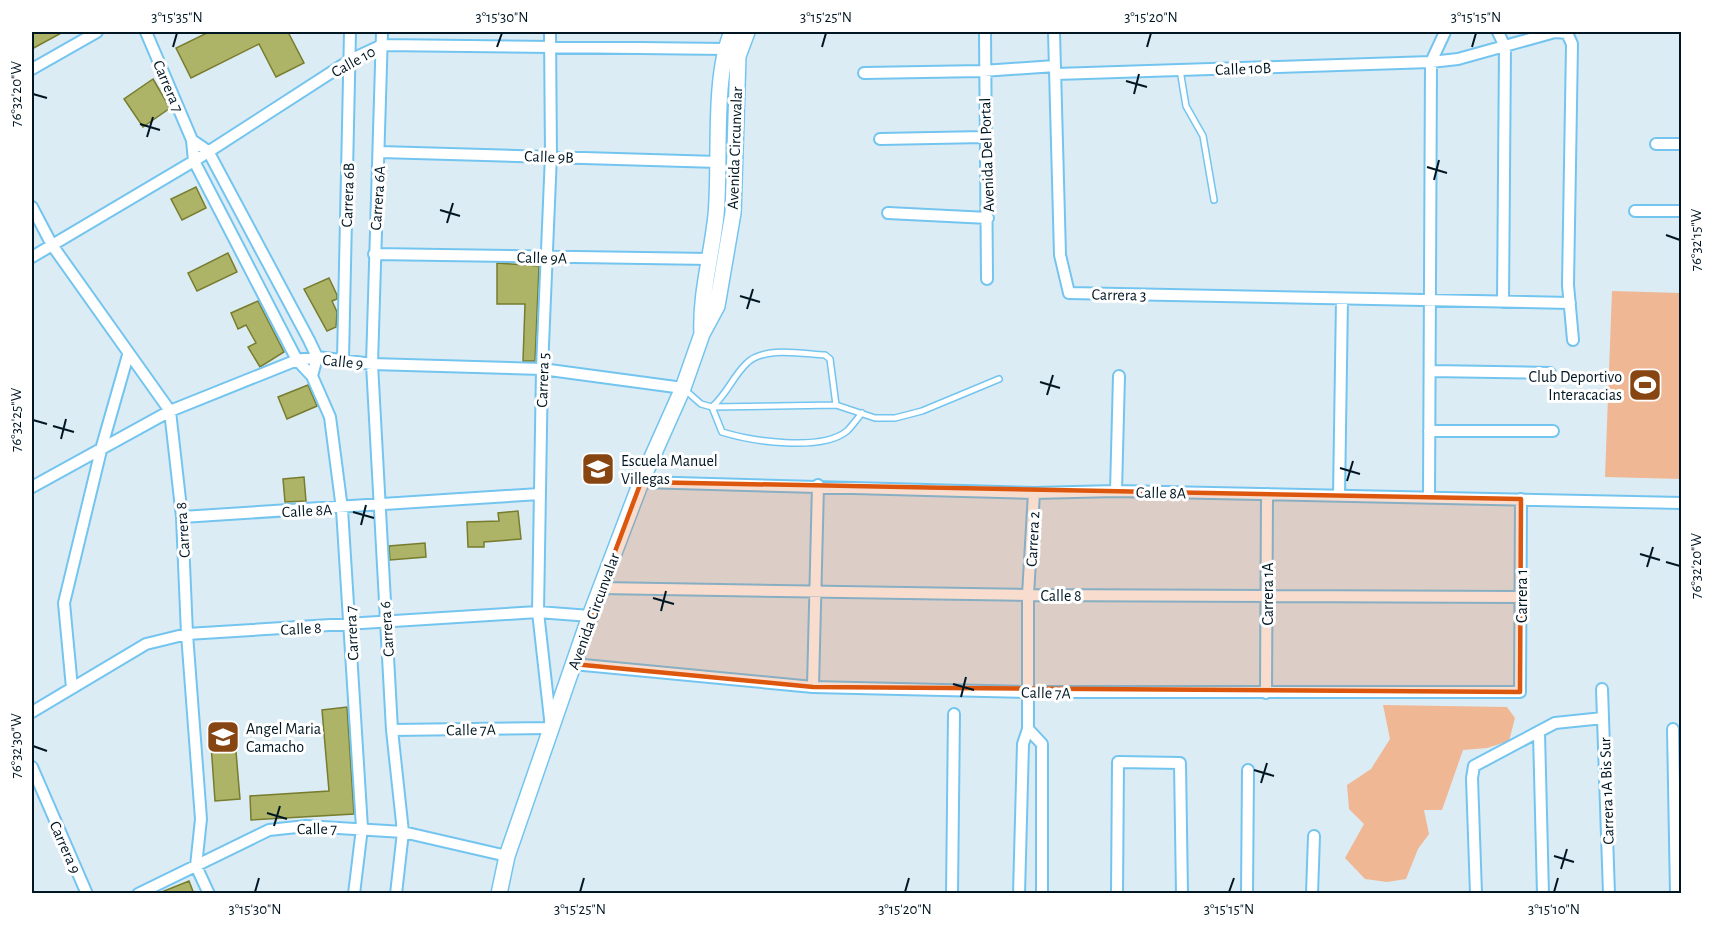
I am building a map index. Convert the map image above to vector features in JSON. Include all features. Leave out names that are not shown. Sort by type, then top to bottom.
[{"type":"main road","name":"Avenida Circunvalar","points":[[499,894],[507,856],[590,616],[641,482],[683,388],[702,334],[717,306],[733,213],[738,56],[747,32]]},
{"type":"main road","name":"Avenida Circunvalar","points":[[702,334],[701,308],[711,260],[728,38]]},
{"type":"street","points":[[32,69],[97,32]]},
{"type":"street","name":"Carrera 7","points":[[146,32],[192,140],[194,161],[297,360],[312,376],[330,417],[342,508],[362,828],[354,894]]},
{"type":"street","name":"Carrera 6B","points":[[343,359],[352,59],[350,32]]},
{"type":"street","name":"Carrera 6A","points":[[372,364],[382,32]]},
{"type":"street","name":"Carrera 5","points":[[550,32],[551,155],[542,369],[538,612],[550,728]]},
{"type":"street","name":"Avenida Del Portal","points":[[985,32],[983,71],[988,218],[987,279]]},
{"type":"street","name":"Carrera 3","points":[[1054,32],[1060,255],[1069,293],[1570,303]]},
{"type":"street","points":[[1430,498],[1431,62],[1445,32]]},
{"type":"street","points":[[1498,32],[1504,46],[1503,302]]},
{"type":"street","name":"Calle 10B","points":[[864,73],[1180,70],[1431,62],[1458,59],[1555,32],[1568,33],[1572,44],[1568,285],[1570,303]]},
{"type":"street","name":"Calle 10","points":[[32,257],[194,161],[352,59],[382,45],[550,45],[728,38]]},
{"type":"street","points":[[880,139],[985,137]]},
{"type":"street","points":[[192,140],[208,151],[317,357],[312,376]]},
{"type":"street","points":[[1656,144],[1682,144]]},
{"type":"street","name":"Calle 9B","points":[[380,152],[551,155],[718,162]]},
{"type":"street","points":[[32,207],[52,245],[170,411]]},
{"type":"street","points":[[1635,211],[1682,211]]},
{"type":"street","points":[[888,213],[988,218]]},
{"type":"street","name":"Calle 9A","points":[[374,254],[711,260]]},
{"type":"street","points":[[1339,496],[1342,299]]},
{"type":"street","points":[[1570,303],[1573,340]]},
{"type":"street","points":[[72,688],[64,603],[102,446],[128,355]]},
{"type":"street","name":"Calle 9","points":[[32,487],[102,446],[170,411],[297,360],[317,357],[372,364],[542,369],[683,388]]},
{"type":"street","name":"Carrera 6","points":[[372,364],[392,730],[403,832],[396,894]]},
{"type":"street","points":[[1431,370],[1550,373]]},
{"type":"street","points":[[1116,491],[1119,376]]},
{"type":"street","name":"Carrera 8","points":[[170,411],[182,517],[187,634],[201,819],[196,866]]},
{"type":"street","points":[[1430,431],[1553,431]]},
{"type":"street","name":"Calle 8A","points":[[641,482],[818,485],[1034,493],[1116,491],[1682,503]]},
{"type":"street","points":[[813,687],[818,485]]},
{"type":"street","name":"Carrera 2","points":[[1019,894],[1023,744],[1028,729],[1028,595],[1034,493]]},
{"type":"street","name":"Calle 8A","points":[[182,517],[539,494]]},
{"type":"street","name":"Carrera 1A","points":[[1266,693],[1267,494]]},
{"type":"street","name":"Carrera 1","points":[[1520,692],[1521,500]]},
{"type":"street","name":"Calle 8","points":[[601,588],[1028,595],[1267,594],[1521,597]]},
{"type":"street","name":"Calle 8","points":[[32,712],[146,644],[187,634],[538,612],[590,616]]},
{"type":"street","name":"Calle 7A","points":[[573,664],[813,687],[1027,692],[1520,692]]},
{"type":"street","name":"Carrera 1A Bis Sur","points":[[1602,689],[1610,894]]},
{"type":"street","points":[[952,894],[954,714]]},
{"type":"street","points":[[1476,894],[1472,778],[1474,766],[1555,723],[1603,718]]},
{"type":"street","name":"Calle 7A","points":[[392,730],[550,728]]},
{"type":"street","name":"Carrera 2","points":[[1028,729],[1042,744],[1042,894]]},
{"type":"street","points":[[1673,729],[1676,894]]},
{"type":"street","points":[[1539,733],[1543,894]]},
{"type":"street","points":[[1117,894],[1118,762],[1180,763],[1182,894]]},
{"type":"street","name":"Carrera 9","points":[[32,767],[87,894]]},
{"type":"street","points":[[1248,770],[1248,894]]},
{"type":"street","name":"Calle 7","points":[[138,894],[269,830],[306,826],[403,832],[507,856]]},
{"type":"street","points":[[1312,894],[1314,836]]},
{"type":"street","points":[[196,866],[209,894]]},
{"type":"lane","points":[[1180,70],[1186,106],[1203,136],[1214,200]]},
{"type":"lane","points":[[712,406],[725,395],[748,361],[766,354],[825,355],[830,359],[836,405]]},
{"type":"lane","points":[[683,388],[700,404],[712,406],[836,405],[875,418],[895,418],[922,411],[999,379]]},
{"type":"lane","points":[[712,406],[722,432],[758,440],[805,442],[828,440],[846,432],[862,413]]},
{"type":"highlighted area","points":[[641,482],[1521,499],[1520,692],[813,687],[573,664]]},
{"type":"shaded area","name":"Club Deportivo Interacacias","points":[[1612,291],[1681,293],[1681,479],[1605,477]]},
{"type":"shaded area","points":[[1383,705],[1507,707],[1515,718],[1509,741],[1487,748],[1463,750],[1442,810],[1424,810],[1429,834],[1418,849],[1406,879],[1387,882],[1365,879],[1345,858],[1364,824],[1349,809],[1347,785],[1371,769],[1390,739]]},
{"type":"building","points":[[32,32],[63,32],[32,49]]},
{"type":"building","points":[[209,32],[288,32],[304,63],[276,77],[259,44],[191,78],[176,48]]},
{"type":"building","points":[[153,79],[170,108],[143,127],[124,99]]},
{"type":"building","points":[[196,187],[206,208],[182,220],[171,199]]},
{"type":"building","points":[[228,253],[237,272],[197,291],[188,273]]},
{"type":"building","points":[[497,263],[539,266],[535,361],[523,361],[525,304],[497,304]]},
{"type":"building","points":[[329,278],[337,295],[337,299],[332,301],[337,312],[336,327],[327,331],[304,289]]},
{"type":"building","points":[[258,301],[284,352],[260,367],[248,347],[256,343],[246,325],[238,329],[231,313]]},
{"type":"building","points":[[308,385],[317,406],[287,419],[278,397]]},
{"type":"building","points":[[304,477],[306,501],[285,502],[283,479]]},
{"type":"building","points":[[518,511],[521,539],[484,542],[484,547],[468,547],[467,522],[499,521],[498,513]]},
{"type":"building","points":[[425,543],[426,557],[390,560],[389,546]]},
{"type":"building","points":[[347,707],[354,814],[251,820],[250,796],[329,791],[322,710]]},
{"type":"building","points":[[234,728],[240,799],[215,801],[210,730]]},
{"type":"building","points":[[189,881],[194,894],[159,893]]},
{"type":"place","name":"Club Deportivo Interacacias","points":[[1645,385]]},
{"type":"place","name":"Escuela Manuel Villegas","points":[[598,469]]},
{"type":"place","name":"Angel Maria Camacho","points":[[223,737]]}]
